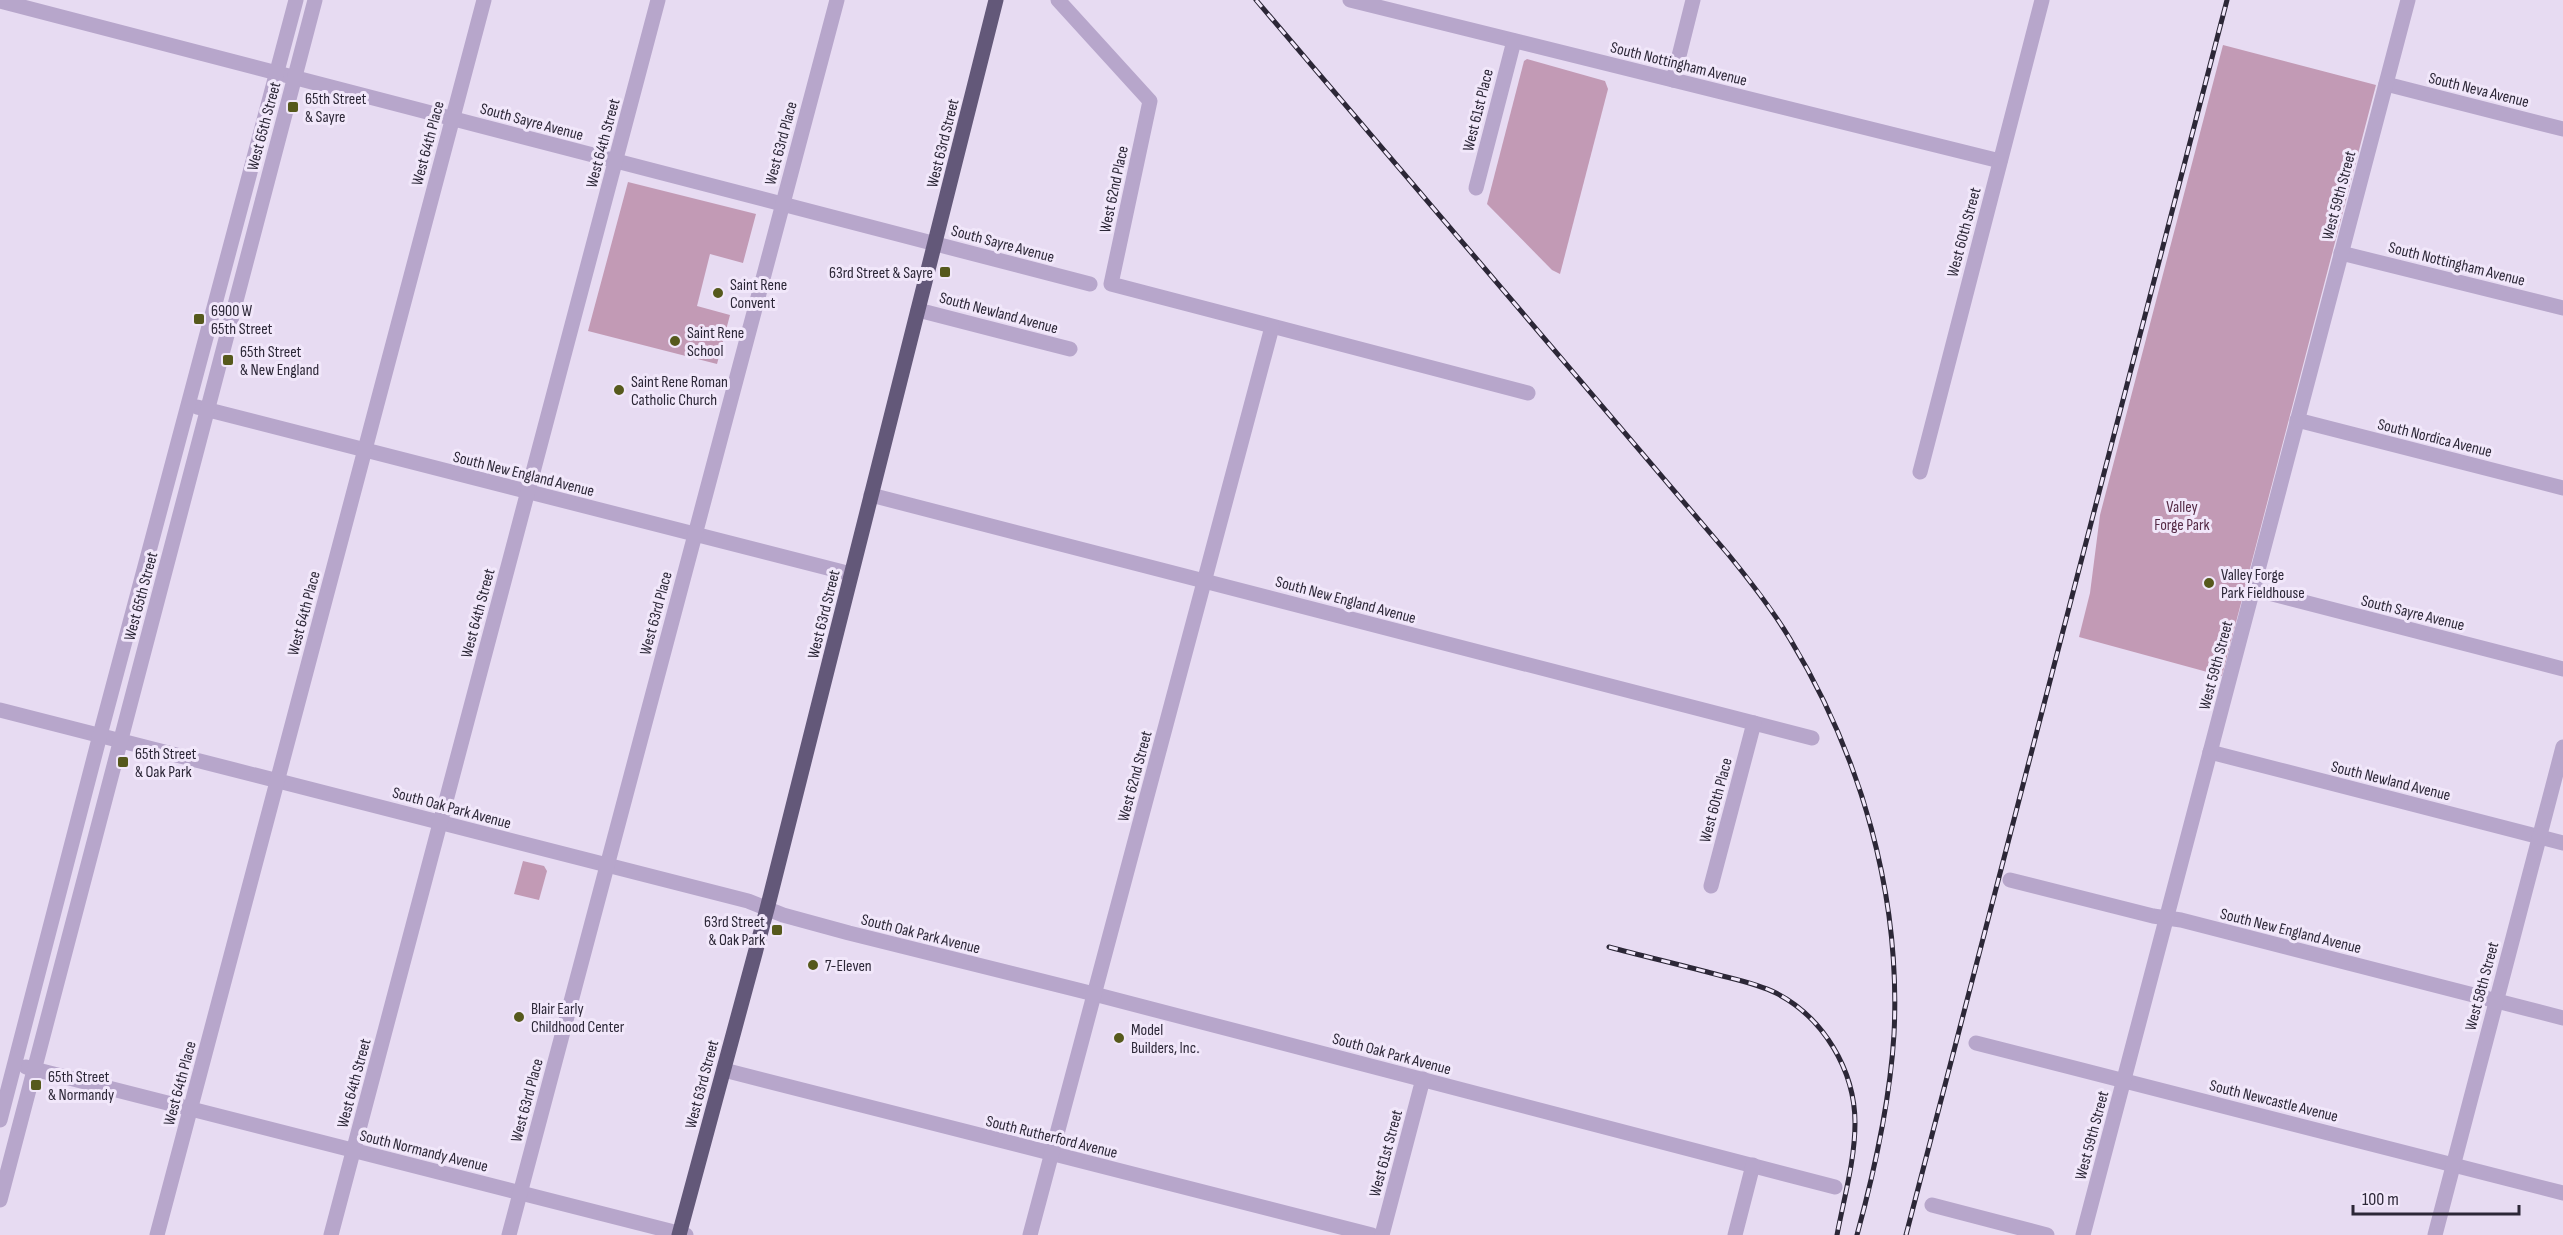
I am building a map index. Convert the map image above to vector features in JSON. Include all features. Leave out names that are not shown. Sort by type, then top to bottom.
[{"type":"main road","name":"West 63rd Street","points":[[682,1234],[767,909],[996,0]]},
{"type":"street","name":"West 65th Street","points":[[0,1120],[296,0]]},
{"type":"street","name":"West 65th Street","points":[[0,1200],[315,0]]},
{"type":"street","name":"West 64th Place","points":[[158,1235],[484,0]]},
{"type":"street","name":"West 64th Street","points":[[331,1235],[658,0]]},
{"type":"street","name":"West 63rd Place","points":[[509,1235],[837,0]]},
{"type":"street","name":"West 62nd Place","points":[[1058,0],[1150,101],[1111,284],[1272,327]]},
{"type":"street","name":"South Nottingham Avenue","points":[[1350,0],[2000,161]]},
{"type":"street","points":[[1673,80],[1693,0]]},
{"type":"street","name":"West 60th Street","points":[[1920,472],[2042,0]]},
{"type":"street","name":"West 59th Street","points":[[2084,1235],[2408,0]]},
{"type":"street","name":"South Sayre Avenue","points":[[0,1],[1090,284]]},
{"type":"street","name":"West 61st Place","points":[[1476,188],[1514,40]]},
{"type":"street","name":"South Neva Avenue","points":[[2386,84],[2563,129]]},
{"type":"street","name":"South Nottingham Avenue","points":[[2342,253],[2563,309]]},
{"type":"street","name":"South Newland Avenue","points":[[918,310],[1070,349]]},
{"type":"street","points":[[1272,327],[1528,393]]},
{"type":"street","name":"West 62nd Street","points":[[1030,1235],[1272,327]]},
{"type":"street","name":"South New England Avenue","points":[[189,405],[852,574]]},
{"type":"street","name":"South Nordica Avenue","points":[[2298,420],[2563,488]]},
{"type":"street","name":"South New England Avenue","points":[[871,495],[1812,738]]},
{"type":"street","name":"South Sayre Avenue","points":[[2253,589],[2563,669]]},
{"type":"street","name":"South Oak Park Avenue","points":[[0,710],[748,901],[767,909],[849,933],[1094,994],[1835,1187]]},
{"type":"street","name":"West 60th Place","points":[[1711,886],[1754,723]]},
{"type":"street","name":"West 58th Street","points":[[2435,1235],[2563,747]]},
{"type":"street","name":"South Newland Avenue","points":[[2210,752],[2563,843]]},
{"type":"street","name":"South New England Avenue","points":[[2010,880],[2563,1018]]},
{"type":"street","name":"South Newcastle Avenue","points":[[1976,1043],[2563,1192]]},
{"type":"street","name":"South Normandy Avenue","points":[[15,1064],[682,1234]]},
{"type":"street","name":"South Rutherford Avenue","points":[[724,1070],[1372,1235]]},
{"type":"street","name":"West 61st Street","points":[[1382,1235],[1423,1079]]},
{"type":"street","points":[[1734,1235],[1753,1165]]},
{"type":"street","points":[[1932,1205],[2047,1235]]},
{"type":"green space","name":"Valley Forge Park","points":[[2223,45],[2376,85],[2222,676],[2079,637],[2090,593],[2100,515]]},
{"type":"green space","points":[[1527,59],[1605,81],[1608,89],[1560,274],[1552,270],[1487,204],[1524,61]]},
{"type":"green space","name":"Saint Rene School","points":[[628,182],[756,214],[743,263],[710,254],[697,306],[730,315],[717,364],[588,331]]},
{"type":"green space","points":[[523,861],[544,866],[547,871],[539,900],[514,894]]},
{"type":"railway","points":[[1256,0],[1728,554],[1776,617],[1815,684],[1856,779],[1883,879],[1891,930],[1894,982],[1892,1059],[1881,1135],[1857,1235]]},
{"type":"railway","points":[[1906,1235],[2227,0]]},
{"type":"railway","points":[[1609,947],[1744,981],[1776,993],[1793,1003],[1822,1031],[1842,1065],[1854,1103],[1853,1151],[1837,1235]]},
{"type":"place","name":"65th Street & Sayre","points":[[293,107]]},
{"type":"place","name":"63rd Street & Sayre","points":[[945,272]]},
{"type":"place","name":"Saint Rene Convent","points":[[718,293]]},
{"type":"place","name":"6900 W 65th Street","points":[[199,319]]},
{"type":"place","name":"Saint Rene School","points":[[675,341]]},
{"type":"place","name":"65th Street & New England","points":[[228,360]]},
{"type":"place","name":"Saint Rene Roman Catholic Church","points":[[619,390]]},
{"type":"place","name":"Valley Forge Park Fieldhouse","points":[[2209,583]]},
{"type":"place","name":"65th Street & Oak Park","points":[[123,762]]},
{"type":"place","name":"63rd Street & Oak Park","points":[[777,930]]},
{"type":"place","name":"7-Eleven","points":[[813,965]]},
{"type":"place","name":"Blair Early Childhood Center","points":[[519,1017]]},
{"type":"place","name":"Model Builders, Inc.","points":[[1119,1038]]},
{"type":"place","name":"65th Street & Normandy","points":[[36,1085]]}]
